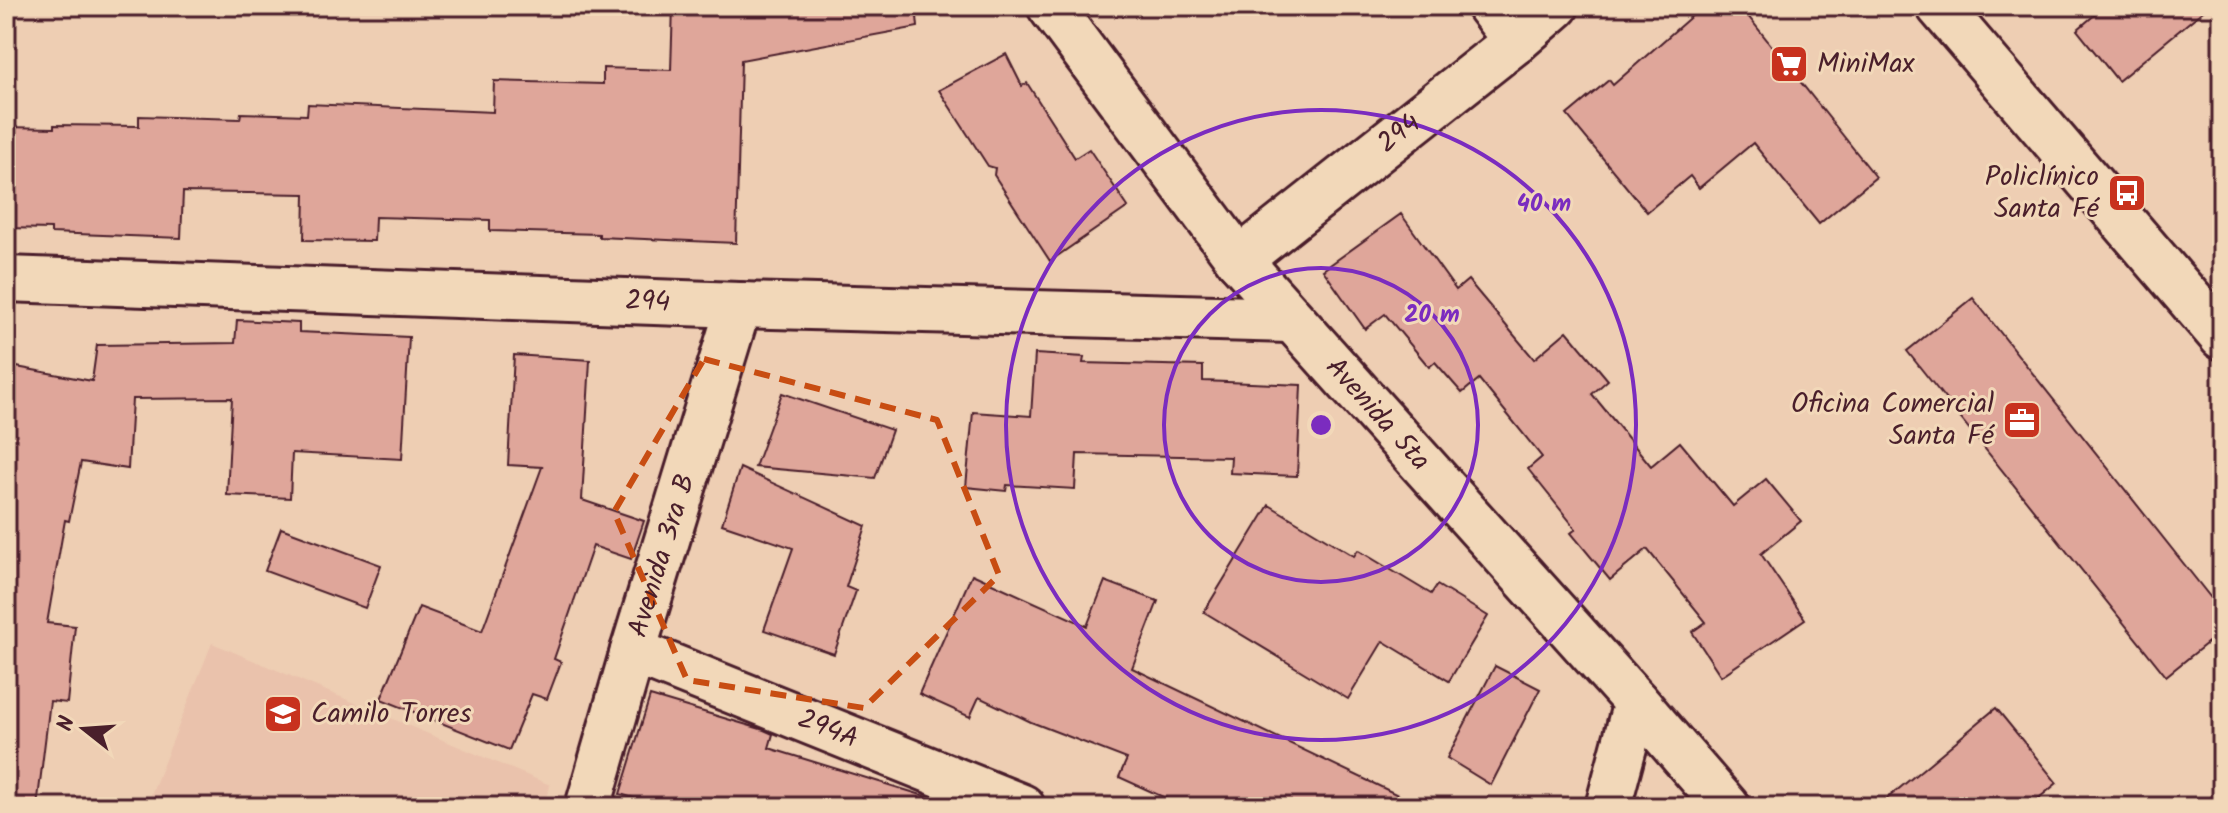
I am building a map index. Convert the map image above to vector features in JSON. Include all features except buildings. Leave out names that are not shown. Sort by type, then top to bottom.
[{"type":"main road","name":"Avenida 5ta","points":[[1050,6],[1239,260],[1727,807]]},
{"type":"main road","points":[[1489,6],[1516,41]]},
{"type":"main road","name":"294","points":[[1239,260],[1556,6]]},
{"type":"main road","points":[[1939,6],[2217,321]]},
{"type":"main road","name":"294","points":[[6,279],[739,305],[1290,320]]},
{"type":"main road","name":"Avenida 3ra B","points":[[588,807],[739,305]]},
{"type":"main road","name":"294A","points":[[633,651],[1022,807]]},
{"type":"main road","points":[[1608,807],[1636,702]]},
{"type":"highlighted area","points":[[704,359],[937,420],[999,575],[864,708],[687,680],[614,512]]},
{"type":"shaded area","name":"Camilo Torres","points":[[212,643],[550,785],[543,807],[146,807]]},
{"type":"place","name":"MiniMax","points":[[1789,64]]},
{"type":"place","name":"Policlínico Santa Fé","points":[[2127,193]]},
{"type":"place","name":"Oficina Comercial Santa Fé","points":[[2022,420]]},
{"type":"place","name":"Camilo Torres","points":[[283,714]]}]
